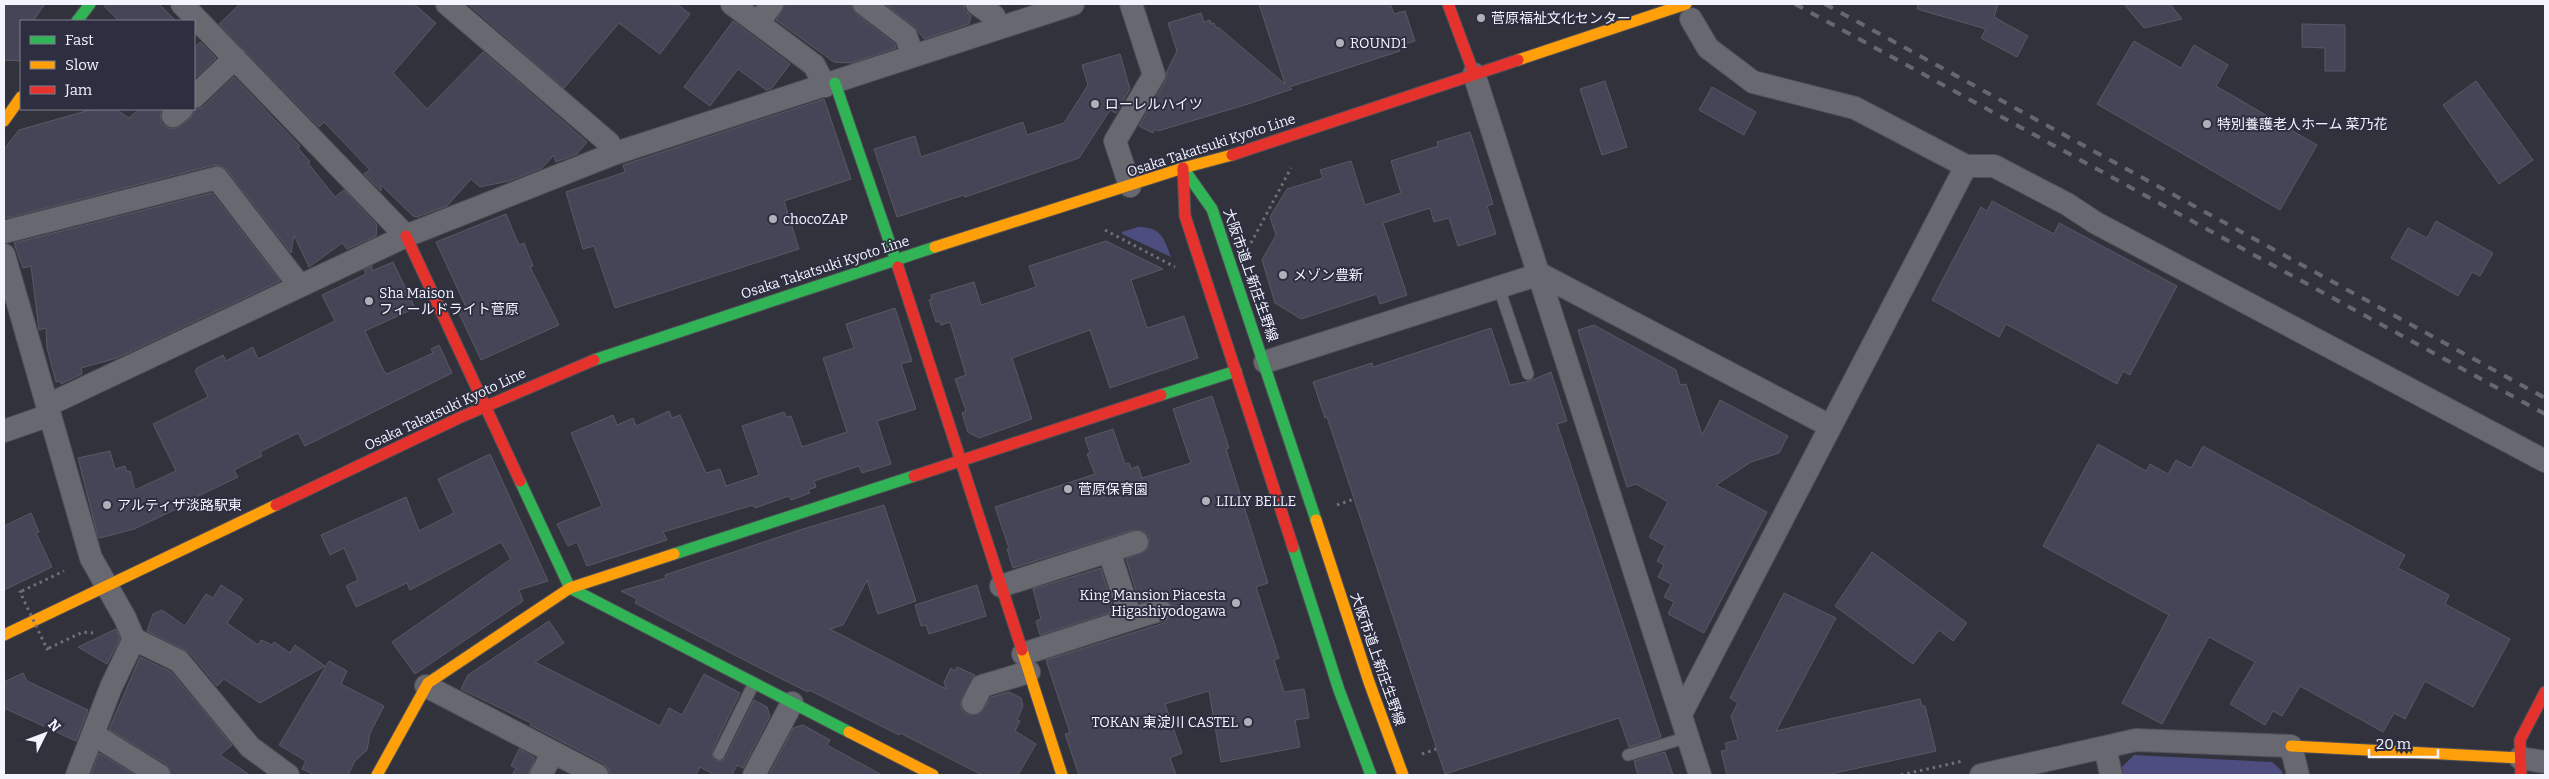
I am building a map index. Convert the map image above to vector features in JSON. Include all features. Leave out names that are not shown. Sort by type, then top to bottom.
[{"type":"main road","points":[[78,20],[90,4]]},
{"type":"main road","points":[[1448,4],[1474,74]]},
{"type":"main road","name":"Osaka Takatsuki Kyoto Line","points":[[4,636],[486,407],[584,363],[895,260],[1183,168],[1233,155],[1474,74],[1689,11]]},
{"type":"main road","points":[[830,84],[895,260],[1062,775]]},
{"type":"main road","points":[[4,121],[20,98]]},
{"type":"main road","points":[[1183,168],[1185,216],[1339,690],[1371,775]]},
{"type":"main road","name":"大阪市道上新庄生野線","points":[[1183,168],[1212,209],[1265,362],[1369,682],[1403,775]]},
{"type":"main road","points":[[406,236],[570,588],[933,775]]},
{"type":"main road","points":[[377,775],[426,686],[570,588],[1236,371]]},
{"type":"main road","points":[[2292,746],[2520,767],[2520,740],[2545,692]]},
{"type":"street","points":[[182,4],[406,236]]},
{"type":"street","points":[[446,4],[609,143],[614,154]]},
{"type":"street","points":[[732,4],[814,65],[830,84]]},
{"type":"street","points":[[758,23],[772,4]]},
{"type":"street","points":[[864,4],[906,36],[913,56]]},
{"type":"street","points":[[978,4],[994,16],[999,27]]},
{"type":"street","points":[[4,432],[300,286],[406,236],[614,154],[1073,4]]},
{"type":"street","points":[[1130,186],[1115,141],[1154,75],[1131,4]]},
{"type":"street","points":[[1689,11],[1708,48],[1753,82],[1855,108],[1966,166],[1994,166],[2067,204],[2096,223],[2545,461]]},
{"type":"street","points":[[195,96],[234,58]]},
{"type":"street","points":[[1474,74],[1682,714],[1700,775]]},
{"type":"street","points":[[1682,714],[1966,166]]},
{"type":"street","points":[[4,232],[217,178],[300,286]]},
{"type":"street","points":[[4,255],[92,558],[134,639],[179,661],[250,747],[288,775]]},
{"type":"street","points":[[1265,362],[1540,274],[1830,426]]},
{"type":"street","points":[[1001,586],[1137,542]]},
{"type":"street","points":[[1109,551],[1131,619]]},
{"type":"street","points":[[973,703],[982,686],[1026,663],[1131,619],[1160,610]]},
{"type":"street","points":[[77,775],[134,639]]},
{"type":"street","points":[[426,686],[597,775]]},
{"type":"street","points":[[754,775],[792,703]]},
{"type":"street","points":[[93,734],[159,775]]},
{"type":"street","points":[[1981,775],[2136,740],[2292,746],[2298,775]]},
{"type":"street","points":[[2105,747],[2111,775]]},
{"type":"street","points":[[541,775],[553,752]]},
{"type":"street","points":[[2520,767],[2545,762]]},
{"type":"lane","points":[[1499,288],[1528,374]]},
{"type":"lane","points":[[719,754],[754,683]]},
{"type":"lane","points":[[1628,755],[1688,738]]},
{"type":"path","points":[[1246,251],[1291,168]]},
{"type":"path","points":[[1105,230],[1183,271]]},
{"type":"path","points":[[1332,506],[1354,499]]},
{"type":"path","points":[[64,571],[20,592],[47,649],[83,632],[93,633]]},
{"type":"path","points":[[1419,755],[1436,749]]},
{"type":"shaded area","points":[[1138,227],[1157,231],[1164,239],[1171,257],[1122,234],[1122,232]]},
{"type":"shaded area","points":[[2134,755],[2272,762],[2282,771],[2283,775],[2123,775],[2122,767]]},
{"type":"building","points":[[4,4],[45,4],[34,20],[20,20],[20,61],[4,60]]},
{"type":"building","points":[[105,4],[159,4],[175,20],[118,20],[105,7]]},
{"type":"building","points":[[240,4],[414,4],[436,23],[393,73],[427,109],[483,52],[587,142],[577,154],[556,162],[554,155],[542,168],[509,181],[480,187],[471,179],[447,206],[417,217],[413,216],[381,185],[381,191],[364,174],[370,170],[324,122],[319,127],[219,24]]},
{"type":"building","points":[[468,4],[677,4],[690,14],[660,54],[619,23],[564,88]]},
{"type":"building","points":[[785,4],[851,4],[856,14],[895,44],[896,48],[851,63],[834,62],[776,20]]},
{"type":"building","points":[[885,4],[964,4],[965,10],[971,16],[969,24],[924,39],[914,26]]},
{"type":"building","points":[[1259,4],[1390,4],[1394,14],[1405,11],[1415,41],[1399,46],[1400,51],[1289,87],[1292,89],[1248,104],[1158,131],[1155,129],[1153,133],[1139,126],[1165,82],[1167,71],[1177,51],[1168,23],[1201,13],[1204,22],[1210,20],[1211,24],[1214,23],[1216,28],[1218,27],[1285,84]]},
{"type":"building","points":[[1918,4],[1998,4],[1994,17],[2028,36],[2017,57],[1981,38],[1986,29],[1917,9]]},
{"type":"building","points":[[2124,4],[2170,4],[2182,19],[2144,28]]},
{"type":"building","points":[[733,21],[790,64],[772,88],[766,90],[738,69],[710,106],[684,87]]},
{"type":"building","points":[[2302,24],[2345,25],[2345,71],[2325,71],[2325,48],[2302,47]]},
{"type":"building","name":"特別養護老人ホーム 菜乃花","points":[[2134,41],[2181,68],[2194,45],[2228,65],[2216,86],[2317,145],[2280,210],[2097,104]]},
{"type":"building","points":[[200,42],[216,58],[195,78],[195,47]]},
{"type":"building","points":[[1120,54],[1130,89],[1116,113],[1110,110],[1079,158],[965,197],[964,195],[897,217],[874,149],[915,136],[921,157],[1023,122],[1027,135],[1064,123],[1088,85],[1082,65]]},
{"type":"building","points":[[234,77],[300,146],[298,148],[310,162],[308,163],[335,197],[344,190],[377,225],[376,236],[347,249],[342,243],[309,267],[294,235],[291,253],[227,170],[221,166],[214,165],[7,218],[4,216],[4,149],[19,130],[89,110],[117,110],[129,118],[138,110],[163,110],[160,117],[162,124],[175,129],[190,119],[195,110],[203,107]]},
{"type":"building","points":[[1605,81],[1627,147],[1602,155],[1580,89]]},
{"type":"building","points":[[2476,81],[2533,160],[2499,184],[2443,105]]},
{"type":"building","points":[[1712,87],[1756,112],[1744,135],[1699,110]]},
{"type":"building","points":[[824,99],[851,179],[784,201],[799,249],[615,308],[594,246],[583,249],[566,192],[625,172],[623,165]]},
{"type":"building","points":[[1470,132],[1493,204],[1487,206],[1496,234],[1458,246],[1449,218],[1434,222],[1430,208],[1383,223],[1407,295],[1380,304],[1377,294],[1301,319],[1275,303],[1262,260],[1276,235],[1270,217],[1287,189],[1323,178],[1320,170],[1351,161],[1365,205],[1401,193],[1391,161],[1438,146],[1437,142]]},
{"type":"building","points":[[212,193],[280,281],[117,358],[81,368],[82,374],[61,384],[60,381],[56,382],[47,348],[46,328],[39,330],[31,266],[23,268],[14,243]]},
{"type":"building","points":[[1992,201],[2054,234],[2059,223],[2177,286],[2130,375],[2123,371],[2117,384],[2006,324],[1999,337],[1932,300],[1981,207],[1987,211]]},
{"type":"building","points":[[506,214],[519,245],[524,243],[533,266],[530,267],[559,325],[481,360],[458,311],[466,307],[436,242]]},
{"type":"building","points":[[2436,221],[2493,253],[2480,276],[2472,272],[2458,296],[2391,258],[2408,228],[2427,238]]},
{"type":"building","points":[[1106,241],[1163,269],[1131,280],[1147,328],[1184,316],[1198,358],[1110,388],[1090,330],[1012,358],[1032,419],[979,438],[968,432],[962,413],[966,411],[955,379],[966,375],[950,322],[941,325],[939,321],[936,322],[929,300],[932,299],[931,295],[974,282],[981,305],[1036,287],[1029,266]]},
{"type":"building","points":[[393,262],[415,308],[365,331],[384,371],[387,374],[433,353],[431,349],[439,345],[452,373],[305,446],[298,433],[260,452],[262,456],[234,470],[238,477],[188,501],[189,503],[134,529],[98,537],[78,458],[110,451],[115,469],[125,466],[127,472],[130,471],[135,490],[176,471],[153,424],[208,397],[195,371],[197,368],[223,355],[226,361],[253,347],[258,359],[335,321],[322,295],[366,274],[364,270],[372,266],[372,271]]},
{"type":"building","points":[[895,308],[912,361],[901,364],[916,409],[877,421],[891,464],[862,473],[859,466],[814,481],[816,487],[808,490],[810,493],[791,500],[789,496],[755,508],[753,505],[663,532],[667,540],[587,566],[577,542],[568,546],[557,524],[602,506],[571,433],[613,415],[617,425],[633,418],[636,426],[669,411],[672,418],[680,415],[706,473],[720,469],[726,486],[759,475],[742,426],[784,412],[786,417],[791,416],[802,447],[847,432],[823,358],[854,348],[846,324]]},
{"type":"building","points":[[1594,325],[1676,370],[1680,385],[1686,384],[1702,435],[1720,400],[1788,436],[1779,453],[1751,462],[1716,485],[1767,512],[1704,633],[1668,614],[1674,602],[1664,597],[1671,584],[1658,577],[1664,565],[1657,561],[1665,546],[1649,537],[1668,502],[1636,484],[1627,487],[1578,330]]},
{"type":"building","points":[[1491,328],[1510,385],[1530,381],[1551,372],[1567,421],[1557,424],[1661,737],[1629,747],[1619,718],[1445,774],[1327,417],[1325,418],[1313,382],[1372,363],[1373,367]]},
{"type":"building","points":[[1212,396],[1229,448],[1226,449],[1268,583],[1256,587],[1279,658],[1274,660],[1284,692],[1304,689],[1309,718],[1295,720],[1300,747],[1221,762],[1209,691],[1165,704],[1182,753],[1170,758],[1176,775],[1079,775],[1065,734],[1070,733],[1046,660],[1164,623],[1173,613],[1172,606],[1162,597],[1140,603],[1126,559],[1147,550],[1150,538],[1145,532],[1133,530],[1013,568],[1007,549],[1009,548],[995,507],[1095,474],[1087,454],[1090,453],[1085,438],[1113,429],[1125,464],[1129,463],[1131,469],[1138,466],[1142,478],[1191,463],[1173,409]]},
{"type":"building","points":[[2098,444],[2146,471],[2150,464],[2168,474],[2176,460],[2191,468],[2203,446],[2405,555],[2398,568],[2449,595],[2445,604],[2510,639],[2473,707],[2425,681],[2405,719],[2394,713],[2383,732],[2300,686],[2282,716],[2273,711],[2265,725],[2230,704],[2255,662],[2209,637],[2162,724],[2122,703],[2169,615],[2043,546]]},
{"type":"building","points":[[490,454],[548,581],[519,590],[523,601],[415,674],[392,642],[511,559],[501,542],[410,590],[407,583],[356,607],[346,586],[358,580],[344,548],[330,555],[321,535],[406,497],[419,531],[454,513],[438,479]]},
{"type":"building","points":[[884,505],[916,601],[878,614],[867,580],[843,625],[830,629],[946,689],[944,682],[951,668],[955,671],[957,667],[975,675],[960,703],[962,710],[967,715],[980,714],[991,697],[1009,692],[1021,698],[1023,706],[1017,720],[1020,721],[1015,731],[1036,744],[1018,775],[982,775],[900,733],[899,735],[752,664],[635,603],[637,599],[621,591],[666,578],[665,575],[803,529]]},
{"type":"building","points":[[31,513],[39,532],[36,533],[52,567],[4,590],[4,526]]},
{"type":"building","points":[[1872,552],[1967,623],[1953,641],[1939,630],[1913,664],[1835,606]]},
{"type":"building","points":[[1101,568],[1114,611],[1040,635],[1036,621],[1041,619],[1033,589]]},
{"type":"building","points":[[221,585],[243,599],[227,623],[258,645],[261,640],[272,645],[274,642],[290,653],[295,645],[325,666],[260,703],[224,679],[217,686],[189,652],[147,631],[153,614],[162,610],[185,626],[206,594],[213,598]]},
{"type":"building","points":[[977,585],[986,616],[929,634],[926,625],[921,626],[915,605]]},
{"type":"building","points":[[1784,593],[1836,618],[1776,731],[1920,699],[1922,706],[1925,706],[1936,751],[1826,775],[1727,775],[1721,751],[1727,750],[1725,743],[1738,740],[1731,716],[1738,703],[1730,698]]},
{"type":"building","points":[[549,621],[564,643],[535,662],[660,726],[669,708],[682,715],[704,674],[740,693],[712,751],[713,758],[716,761],[723,760],[726,757],[754,700],[767,707],[770,716],[743,768],[737,765],[732,775],[715,775],[700,767],[696,775],[610,775],[608,768],[603,763],[530,725],[531,723],[461,689],[468,675]]},
{"type":"building","points":[[116,629],[120,639],[107,664],[78,647]]},
{"type":"building","points":[[140,657],[171,672],[232,745],[220,755],[250,775],[172,775],[166,764],[109,729]]},
{"type":"building","points":[[329,661],[347,671],[341,684],[384,706],[370,733],[367,750],[355,761],[348,775],[315,775],[302,769],[306,761],[279,745]]},
{"type":"building","points":[[23,673],[27,681],[88,710],[76,741],[4,708],[4,682]]},
{"type":"building","points":[[803,725],[830,740],[827,745],[882,775],[769,775],[793,728]]},
{"type":"building","points":[[519,749],[535,758],[528,775],[512,775],[516,768],[511,766]]},
{"type":"building","points":[[1665,752],[1673,775],[1638,775],[1634,761]]},
{"type":"building","points":[[99,753],[135,775],[91,775]]},
{"type":"railway","points":[[1795,4],[2545,414]]},
{"type":"railway","points":[[1825,4],[2545,398]]},
{"type":"traffic: fast","points":[[78,20],[90,4]]},
{"type":"traffic: fast","points":[[835,83],[898,267]]},
{"type":"traffic: fast","points":[[1183,168],[1212,209],[1316,520]]},
{"type":"traffic: fast","points":[[594,360],[935,247]]},
{"type":"traffic: fast","points":[[1161,395],[1236,371]]},
{"type":"traffic: fast","points":[[674,554],[914,476]]},
{"type":"traffic: fast","points":[[520,481],[570,588],[849,732]]},
{"type":"traffic: fast","points":[[1293,547],[1339,690],[1371,775]]},
{"type":"traffic: slow","points":[[1518,60],[1686,4]]},
{"type":"traffic: slow","points":[[4,121],[20,98]]},
{"type":"traffic: slow","points":[[935,247],[1183,168],[1232,155]]},
{"type":"traffic: slow","points":[[4,635],[276,505]]},
{"type":"traffic: slow","points":[[1316,520],[1369,682],[1403,775]]},
{"type":"traffic: slow","points":[[377,775],[428,683],[570,588],[674,554]]},
{"type":"traffic: slow","points":[[1022,650],[1062,775]]},
{"type":"traffic: slow","points":[[849,732],[933,775]]},
{"type":"traffic: slow","points":[[2291,746],[2520,758]]},
{"type":"traffic: jam","points":[[1448,4],[1474,74]]},
{"type":"traffic: jam","points":[[1232,155],[1518,60]]},
{"type":"traffic: jam","points":[[1183,168],[1185,216],[1293,547]]},
{"type":"traffic: jam","points":[[406,236],[520,481]]},
{"type":"traffic: jam","points":[[898,267],[1022,650]]},
{"type":"traffic: jam","points":[[276,505],[461,417],[594,360]]},
{"type":"traffic: jam","points":[[914,476],[1161,395]]},
{"type":"traffic: jam","points":[[2521,775],[2520,740],[2545,692]]},
{"type":"place","name":"菅原福祉文化センター","points":[[1481,18]]},
{"type":"place","name":"ROUND1","points":[[1340,43]]},
{"type":"place","name":"ローレルハイツ","points":[[1095,104]]},
{"type":"place","name":"特別養護老人ホーム 菜乃花","points":[[2207,124]]},
{"type":"place","name":"chocoZAP","points":[[773,219]]},
{"type":"place","name":"メゾン豊新","points":[[1283,275]]},
{"type":"place","name":"Sha Maison フィールドライト菅原","points":[[369,301]]},
{"type":"place","name":"菅原保育園","points":[[1068,489]]},
{"type":"place","name":"LILLY BELLE","points":[[1206,501]]},
{"type":"place","name":"アルティザ淡路駅東","points":[[107,505]]},
{"type":"place","name":"King Mansion Piacesta Higashiyodogawa","points":[[1236,603]]},
{"type":"place","name":"TOKAN 東淀川 CASTEL","points":[[1248,722]]}]
